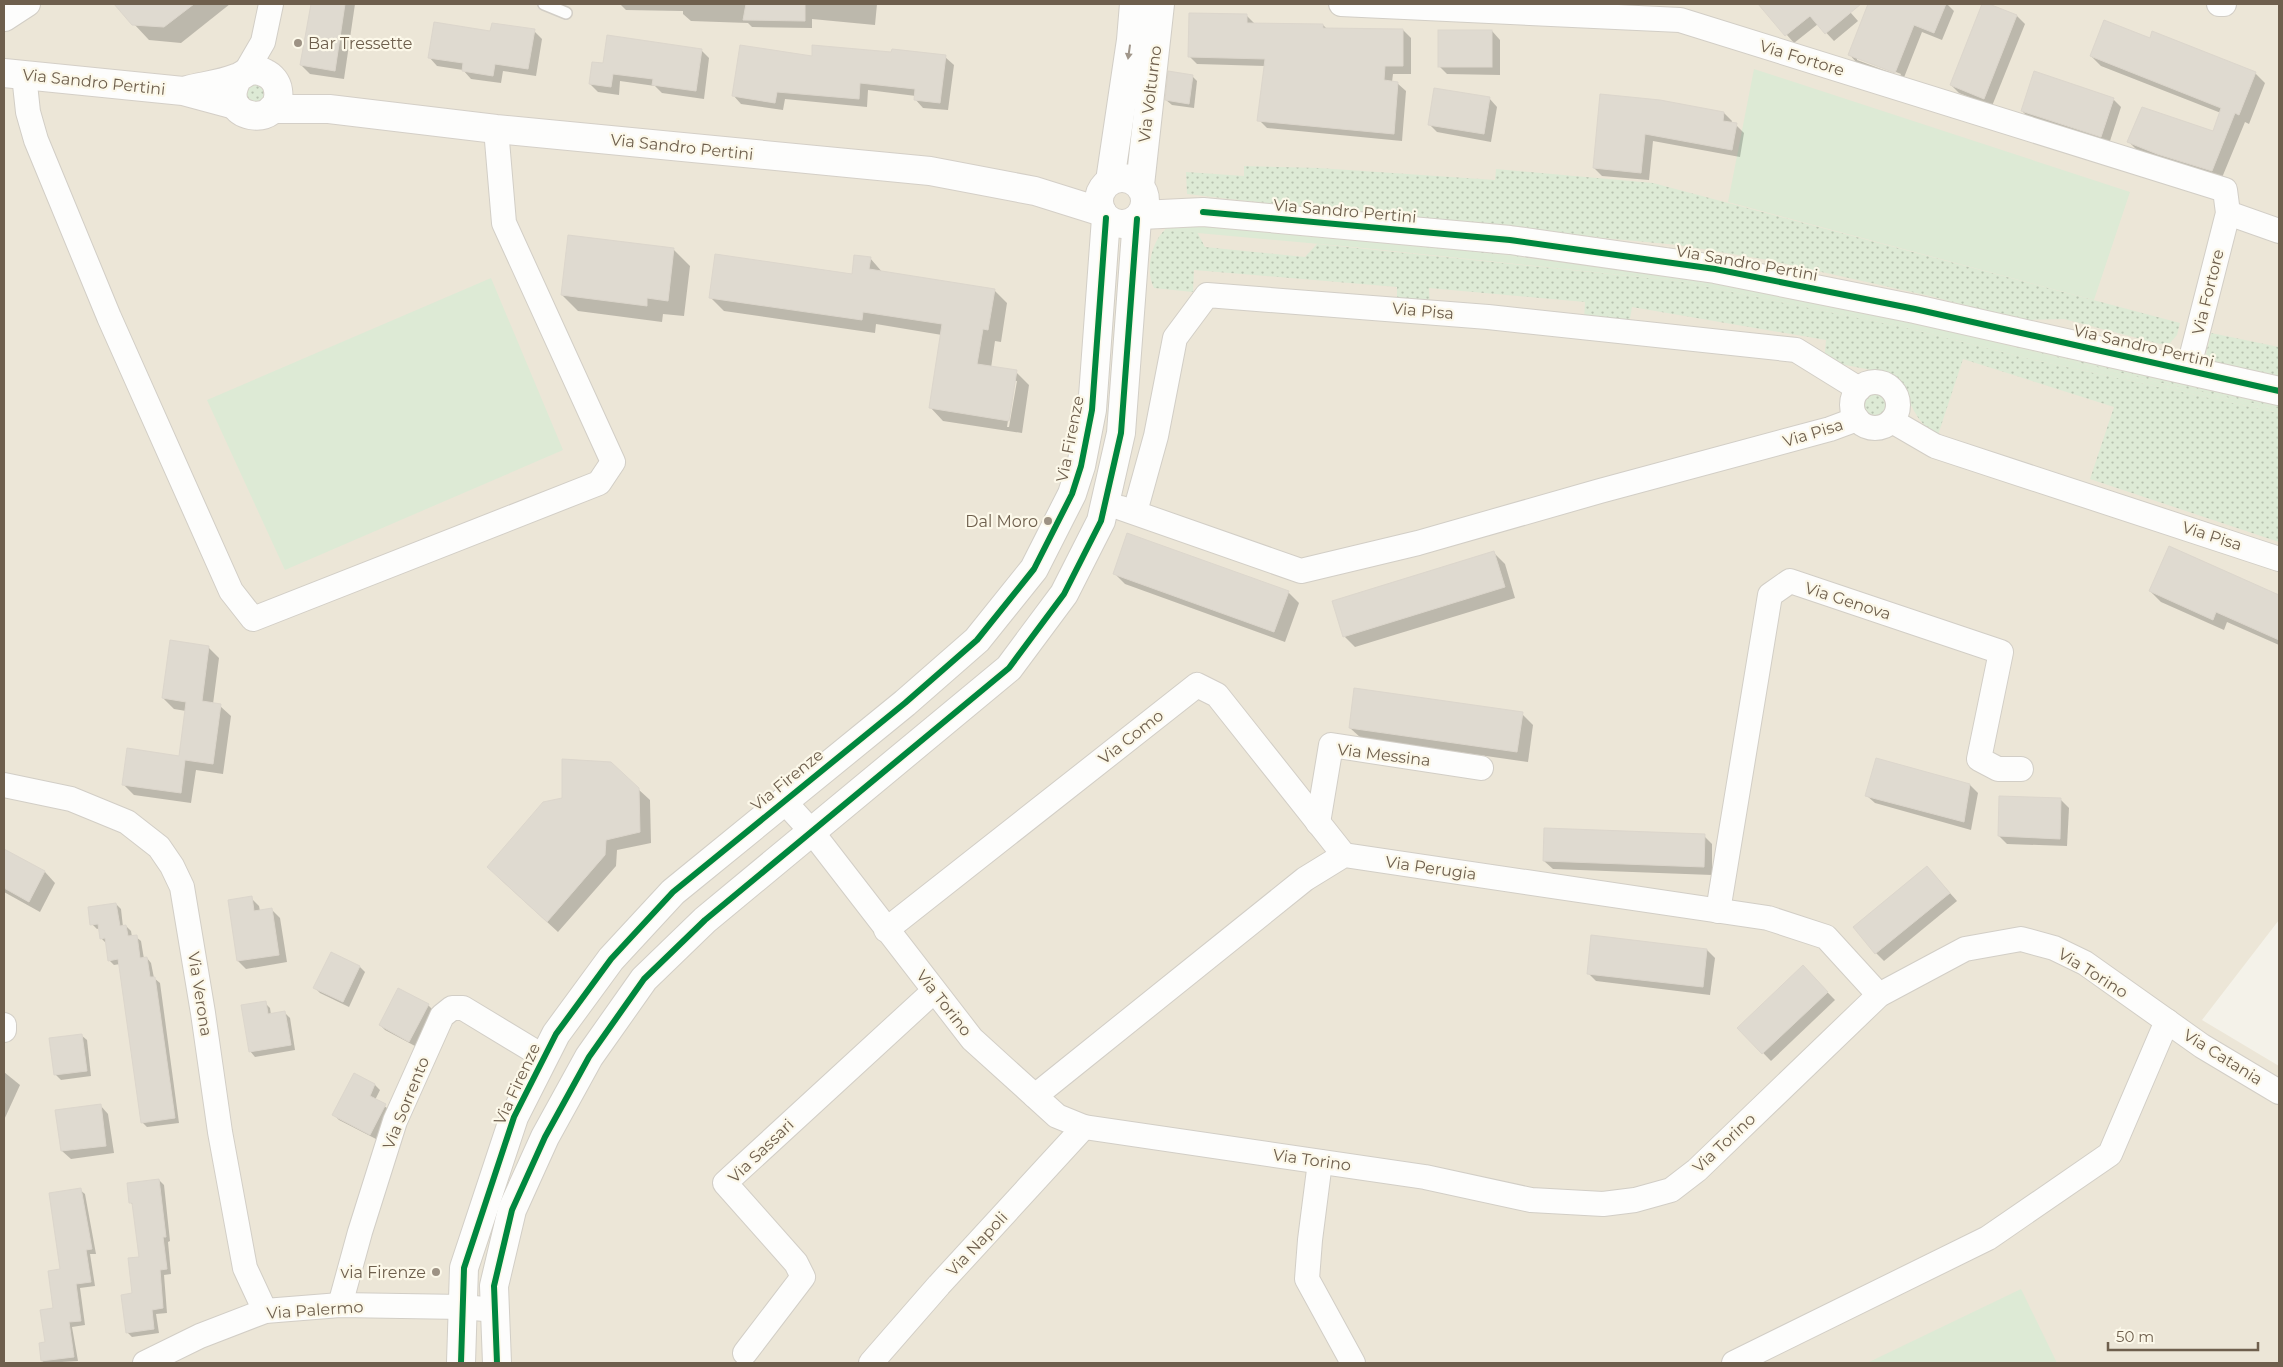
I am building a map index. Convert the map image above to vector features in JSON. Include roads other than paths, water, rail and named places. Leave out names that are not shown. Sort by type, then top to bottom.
[{"type":"street","points":[[5,19],[28,4]]},
{"type":"street","points":[[235,105],[232,96],[233,86],[261,84],[263,42],[271,4]]},
{"type":"street","name":"Via Volturno","points":[[1107,183],[1131,40],[1134,4]]},
{"type":"street","name":"Via Volturno","points":[[1140,202],[1160,4]]},
{"type":"street","name":"Via Fortore","points":[[1341,4],[1680,20],[2225,190],[2228,214],[2188,370]]},
{"type":"street","points":[[2219,4],[2224,4]]},
{"type":"street","points":[[14,74],[36,140],[109,317],[231,591],[253,619],[599,483],[613,462],[504,223],[496,129]]},
{"type":"street","name":"Via Sandro Pertini","points":[[14,74],[184,91],[235,105],[242,113],[253,117],[263,115],[261,84]]},
{"type":"street","name":"Via Sandro Pertini","points":[[184,91],[261,84],[329,108],[496,129],[930,171],[1035,191],[1104,215],[1121,224],[1140,202]]},
{"type":"street","name":"Via Sandro Pertini","points":[[1035,191],[1107,183],[1125,178],[1140,202],[1203,212],[1510,240],[1715,269],[1916,309],[2279,391]]},
{"type":"street","points":[[1104,215],[1099,198],[1107,183]]},
{"type":"street","points":[[497,1363],[494,1286],[512,1210],[545,1137],[589,1057],[644,979],[705,920],[1009,668],[1064,594],[1101,521],[1121,433],[1140,202]]},
{"type":"street","points":[[2228,214],[2279,231]]},
{"type":"street","name":"Via Firenze","points":[[461,1363],[464,1268],[514,1116],[556,1034],[611,959],[673,892],[905,703],[977,640],[1034,569],[1072,494],[1081,466],[1092,410],[1104,215]]},
{"type":"street","name":"Via Pisa","points":[[1135,512],[1156,436],[1175,338],[1207,295],[1488,317],[1796,350],[1859,389]]},
{"type":"street","points":[[1873,382],[1888,386],[1897,399],[1898,407],[1892,421],[1885,426],[1870,428],[1857,419],[1853,404],[1859,389],[1873,382]]},
{"type":"street","name":"Via Pisa","points":[[1105,502],[1301,571],[1418,543],[1600,491],[1830,429],[1857,419]]},
{"type":"street","name":"Via Pisa","points":[[1892,421],[1935,446],[2279,558]]},
{"type":"street","name":"Via Genova","points":[[1718,911],[1770,595],[1790,581],[2001,652],[1979,759],[1998,769],[2021,769]]},
{"type":"street","name":"Via Como","points":[[886,930],[1197,685],[1217,695],[1344,855]]},
{"type":"street","name":"Via Messina","points":[[1318,823],[1331,745],[1482,768]]},
{"type":"street","name":"Via Verona","points":[[4,785],[71,799],[127,822],[159,847],[172,866],[182,887],[204,1013],[220,1132],[245,1268],[265,1311]]},
{"type":"street","name":"Via Torino","points":[[784,800],[812,832],[972,1040],[1058,1116],[1084,1127],[1425,1177],[1532,1200],[1603,1204],[1635,1200],[1671,1190],[1697,1170],[1879,995],[1965,949],[2021,939],[2054,948],[2085,963],[2167,1021]]},
{"type":"street","points":[[1035,1096],[1305,879],[1344,855]]},
{"type":"street","name":"Via Perugia","points":[[1344,855],[1768,918],[1826,937],[1879,995]]},
{"type":"street","name":"Via Sassari","points":[[745,1353],[804,1277],[796,1263],[724,1183],[934,991]]},
{"type":"street","name":"Via Sorrento","points":[[340,1305],[360,1232],[395,1121],[442,1016],[452,1008],[463,1008],[544,1056]]},
{"type":"street","points":[[1734,1363],[1988,1238],[2110,1154],[2167,1021]]},
{"type":"street","name":"Via Catania","points":[[2167,1021],[2202,1046],[2279,1092]]},
{"type":"street","points":[[4,1025],[4,1030]]},
{"type":"street","name":"Via Napoli","points":[[871,1363],[939,1285],[1084,1127]]},
{"type":"street","points":[[1320,1162],[1307,1279],[1353,1363]]},
{"type":"street","name":"Via Palermo","points":[[145,1363],[200,1336],[265,1311],[340,1305],[463,1306],[495,1310]]},
{"type":"lane","points":[[544,4],[566,13]]},
{"type":"place","name":"Bar Tressette","points":[[298,43]]},
{"type":"place","name":"Dal Moro","points":[[1048,521]]},
{"type":"place","name":"via Firenze","points":[[436,1272]]}]
